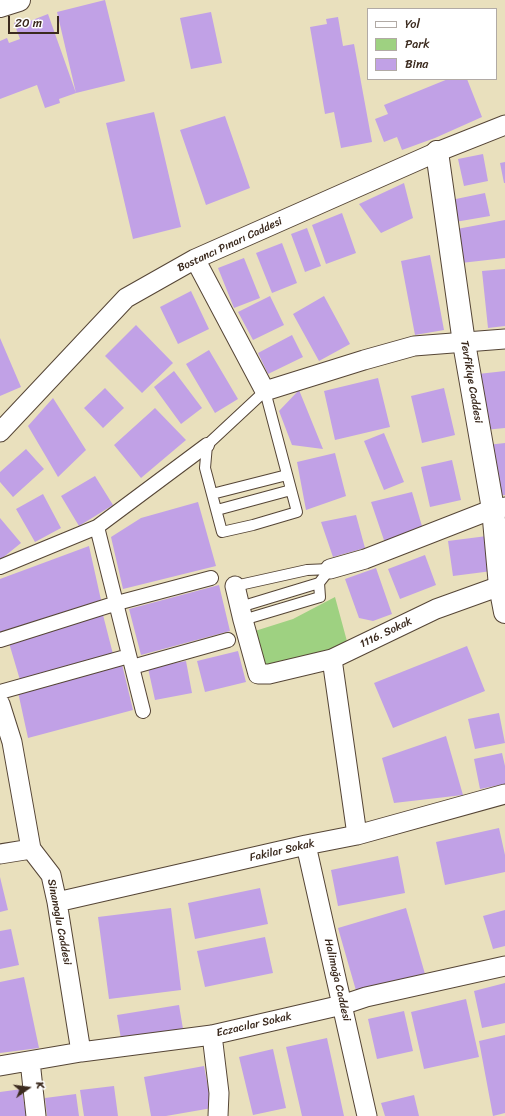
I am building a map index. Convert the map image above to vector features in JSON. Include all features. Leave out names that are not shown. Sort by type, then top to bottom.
[{"type":"street","points":[[0,6],[19,0]]},
{"type":"street","name":"Bostancı Pınarı Caddesi","points":[[0,432],[126,298],[195,258],[437,152],[505,125]]},
{"type":"street","name":"Tevfikiye Caddesi","points":[[437,152],[464,343],[499,508],[500,586],[505,612]]},
{"type":"street","points":[[195,258],[265,391],[414,346],[505,339]]},
{"type":"street","points":[[0,567],[97,528],[207,445]]},
{"type":"street","points":[[324,576],[499,508]]},
{"type":"street","points":[[97,528],[143,711]]},
{"type":"street","points":[[0,640],[117,603],[211,578]]},
{"type":"street","points":[[235,586],[241,614]]},
{"type":"street","name":"1116. Sokak","points":[[241,614],[258,674],[269,674],[332,659],[436,609],[500,586]]},
{"type":"street","points":[[0,692],[228,640]]},
{"type":"street","points":[[332,659],[356,835]]},
{"type":"street","name":"Sinanoglu Caddesi","points":[[0,704],[12,742],[30,849],[51,875],[57,902],[81,1052]]},
{"type":"street","name":"Fakilar Sokak","points":[[57,902],[356,835],[505,794]]},
{"type":"street","name":"Halimağa Caddesi","points":[[306,845],[367,1116]]},
{"type":"street","points":[[0,854],[30,849]]},
{"type":"street","name":"Eczacılar Sokak","points":[[0,1066],[81,1052],[212,1035],[342,1005],[366,997],[505,966]]},
{"type":"street","points":[[212,1035],[219,1093],[218,1116]]},
{"type":"street","points":[[30,1061],[36,1116]]},
{"type":"lane","points":[[265,391],[297,512],[254,525],[222,532],[205,468],[207,445],[265,391]]},
{"type":"lane","points":[[212,494],[287,475]]},
{"type":"lane","points":[[217,510],[291,490]]},
{"type":"lane","points":[[235,586],[307,570],[324,576]]},
{"type":"lane","points":[[241,614],[324,576]]},
{"type":"green space","points":[[335,597],[348,645],[272,667],[264,664],[255,631],[293,619]]},
{"type":"building","points":[[105,0],[125,81],[76,93],[57,12]]},
{"type":"building","points":[[211,12],[222,63],[191,69],[180,18]]},
{"type":"building","points":[[48,14],[76,93],[59,99],[60,103],[45,108],[37,85],[0,99],[0,41],[7,38],[9,43],[20,39],[14,23],[29,18],[30,21]]},
{"type":"building","points":[[338,17],[343,46],[354,44],[372,142],[341,148],[334,112],[325,114],[310,27],[327,24],[326,19]]},
{"type":"building","points":[[446,80],[467,80],[482,117],[435,138],[402,150],[397,137],[384,142],[375,119],[388,114],[384,105]]},
{"type":"building","points":[[154,112],[181,227],[133,239],[106,123]]},
{"type":"building","points":[[225,116],[250,188],[206,205],[180,130]]},
{"type":"building","points":[[483,154],[488,181],[464,186],[458,159]]},
{"type":"building","points":[[505,162],[505,183],[504,183],[500,163]]},
{"type":"building","points":[[404,183],[413,218],[381,233],[359,204]]},
{"type":"building","points":[[485,193],[490,216],[455,222],[451,200]]},
{"type":"building","points":[[342,213],[356,253],[326,264],[312,225]]},
{"type":"building","points":[[505,220],[505,258],[461,263],[457,229]]},
{"type":"building","points":[[307,228],[321,266],[305,272],[291,234]]},
{"type":"building","points":[[282,243],[297,283],[272,293],[256,253]]},
{"type":"building","points":[[430,255],[444,330],[415,335],[401,261]]},
{"type":"building","points":[[244,258],[260,298],[234,308],[218,268]]},
{"type":"building","points":[[505,269],[505,326],[488,328],[482,271]]},
{"type":"building","points":[[191,291],[209,329],[178,344],[160,307]]},
{"type":"building","points":[[270,296],[284,325],[253,340],[238,312]]},
{"type":"building","points":[[324,296],[350,344],[319,361],[293,314]]},
{"type":"building","points":[[136,325],[173,363],[142,393],[105,356]]},
{"type":"building","points":[[292,335],[303,357],[268,374],[258,353]]},
{"type":"building","points":[[0,338],[21,387],[0,396]]},
{"type":"building","points":[[209,350],[238,399],[215,413],[186,364]]},
{"type":"building","points":[[174,371],[202,408],[181,424],[154,387]]},
{"type":"building","points":[[505,371],[505,428],[484,430],[478,374]]},
{"type":"building","points":[[378,378],[390,427],[335,440],[324,391]]},
{"type":"building","points":[[105,388],[124,408],[103,428],[84,408]]},
{"type":"building","points":[[444,388],[455,435],[422,443],[411,396]]},
{"type":"building","points":[[299,390],[323,449],[292,445],[279,411]]},
{"type":"building","points":[[53,398],[86,450],[58,477],[28,426]]},
{"type":"building","points":[[155,408],[186,440],[141,478],[114,445]]},
{"type":"building","points":[[384,433],[404,482],[384,490],[364,441]]},
{"type":"building","points":[[505,443],[505,495],[493,497],[487,445]]},
{"type":"building","points":[[26,449],[44,469],[13,497],[0,482],[0,472]]},
{"type":"building","points":[[335,453],[346,496],[306,510],[297,462]]},
{"type":"building","points":[[452,460],[461,500],[430,507],[421,467]]},
{"type":"building","points":[[95,476],[113,505],[79,526],[61,496]]},
{"type":"building","points":[[412,492],[424,533],[386,546],[371,502]]},
{"type":"building","points":[[43,494],[61,528],[35,542],[16,509]]},
{"type":"building","points":[[198,502],[216,566],[123,589],[111,537],[141,518]]},
{"type":"building","points":[[356,515],[365,548],[333,557],[321,522]]},
{"type":"building","points":[[0,518],[21,543],[0,560]]},
{"type":"building","points":[[487,536],[492,571],[453,576],[448,541]]},
{"type":"building","points":[[89,546],[101,600],[0,634],[0,579]]},
{"type":"building","points":[[425,555],[436,585],[400,599],[388,569]]},
{"type":"building","points":[[376,568],[392,614],[373,621],[359,618],[345,579]]},
{"type":"building","points":[[219,585],[230,631],[141,655],[129,609]]},
{"type":"building","points":[[103,615],[114,658],[20,680],[9,643]]},
{"type":"building","points":[[467,646],[485,691],[393,728],[374,683]]},
{"type":"building","points":[[238,651],[246,682],[205,692],[197,661]]},
{"type":"building","points":[[186,661],[192,693],[155,700],[148,668]]},
{"type":"building","points":[[122,664],[133,710],[28,738],[18,692]]},
{"type":"building","points":[[499,713],[505,743],[475,749],[468,719]]},
{"type":"building","points":[[446,736],[463,795],[394,803],[382,758]]},
{"type":"building","points":[[502,753],[505,766],[505,784],[480,789],[474,759]]},
{"type":"building","points":[[499,828],[505,855],[505,872],[445,885],[436,842]]},
{"type":"building","points":[[398,856],[405,893],[338,906],[331,870]]},
{"type":"building","points":[[0,877],[8,910],[0,912]]},
{"type":"building","points":[[260,888],[268,924],[195,939],[188,903]]},
{"type":"building","points":[[171,908],[181,990],[109,999],[98,917]]},
{"type":"building","points":[[406,908],[425,974],[357,994],[338,928]]},
{"type":"building","points":[[505,910],[505,946],[493,949],[483,916]]},
{"type":"building","points":[[11,929],[19,965],[0,969],[0,931]]},
{"type":"building","points":[[265,937],[273,973],[205,987],[197,951]]},
{"type":"building","points":[[24,977],[39,1048],[0,1053],[0,982]]},
{"type":"building","points":[[505,983],[505,1023],[482,1028],[474,991]]},
{"type":"building","points":[[466,999],[479,1057],[424,1069],[411,1012]]},
{"type":"building","points":[[179,1005],[183,1029],[121,1039],[117,1015]]},
{"type":"building","points":[[404,1011],[413,1051],[377,1059],[368,1019]]},
{"type":"building","points":[[505,1035],[505,1113],[493,1116],[479,1041]]},
{"type":"building","points":[[327,1038],[344,1116],[302,1116],[286,1047]]},
{"type":"building","points":[[273,1049],[286,1108],[253,1115],[239,1057]]},
{"type":"building","points":[[204,1066],[212,1108],[166,1116],[151,1116],[144,1077]]},
{"type":"building","points":[[114,1086],[118,1116],[84,1116],[80,1090]]},
{"type":"building","points":[[22,1089],[26,1116],[0,1116],[0,1092]]},
{"type":"building","points":[[76,1094],[79,1116],[47,1116],[45,1098]]},
{"type":"building","points":[[414,1095],[419,1116],[385,1116],[381,1103]]}]
